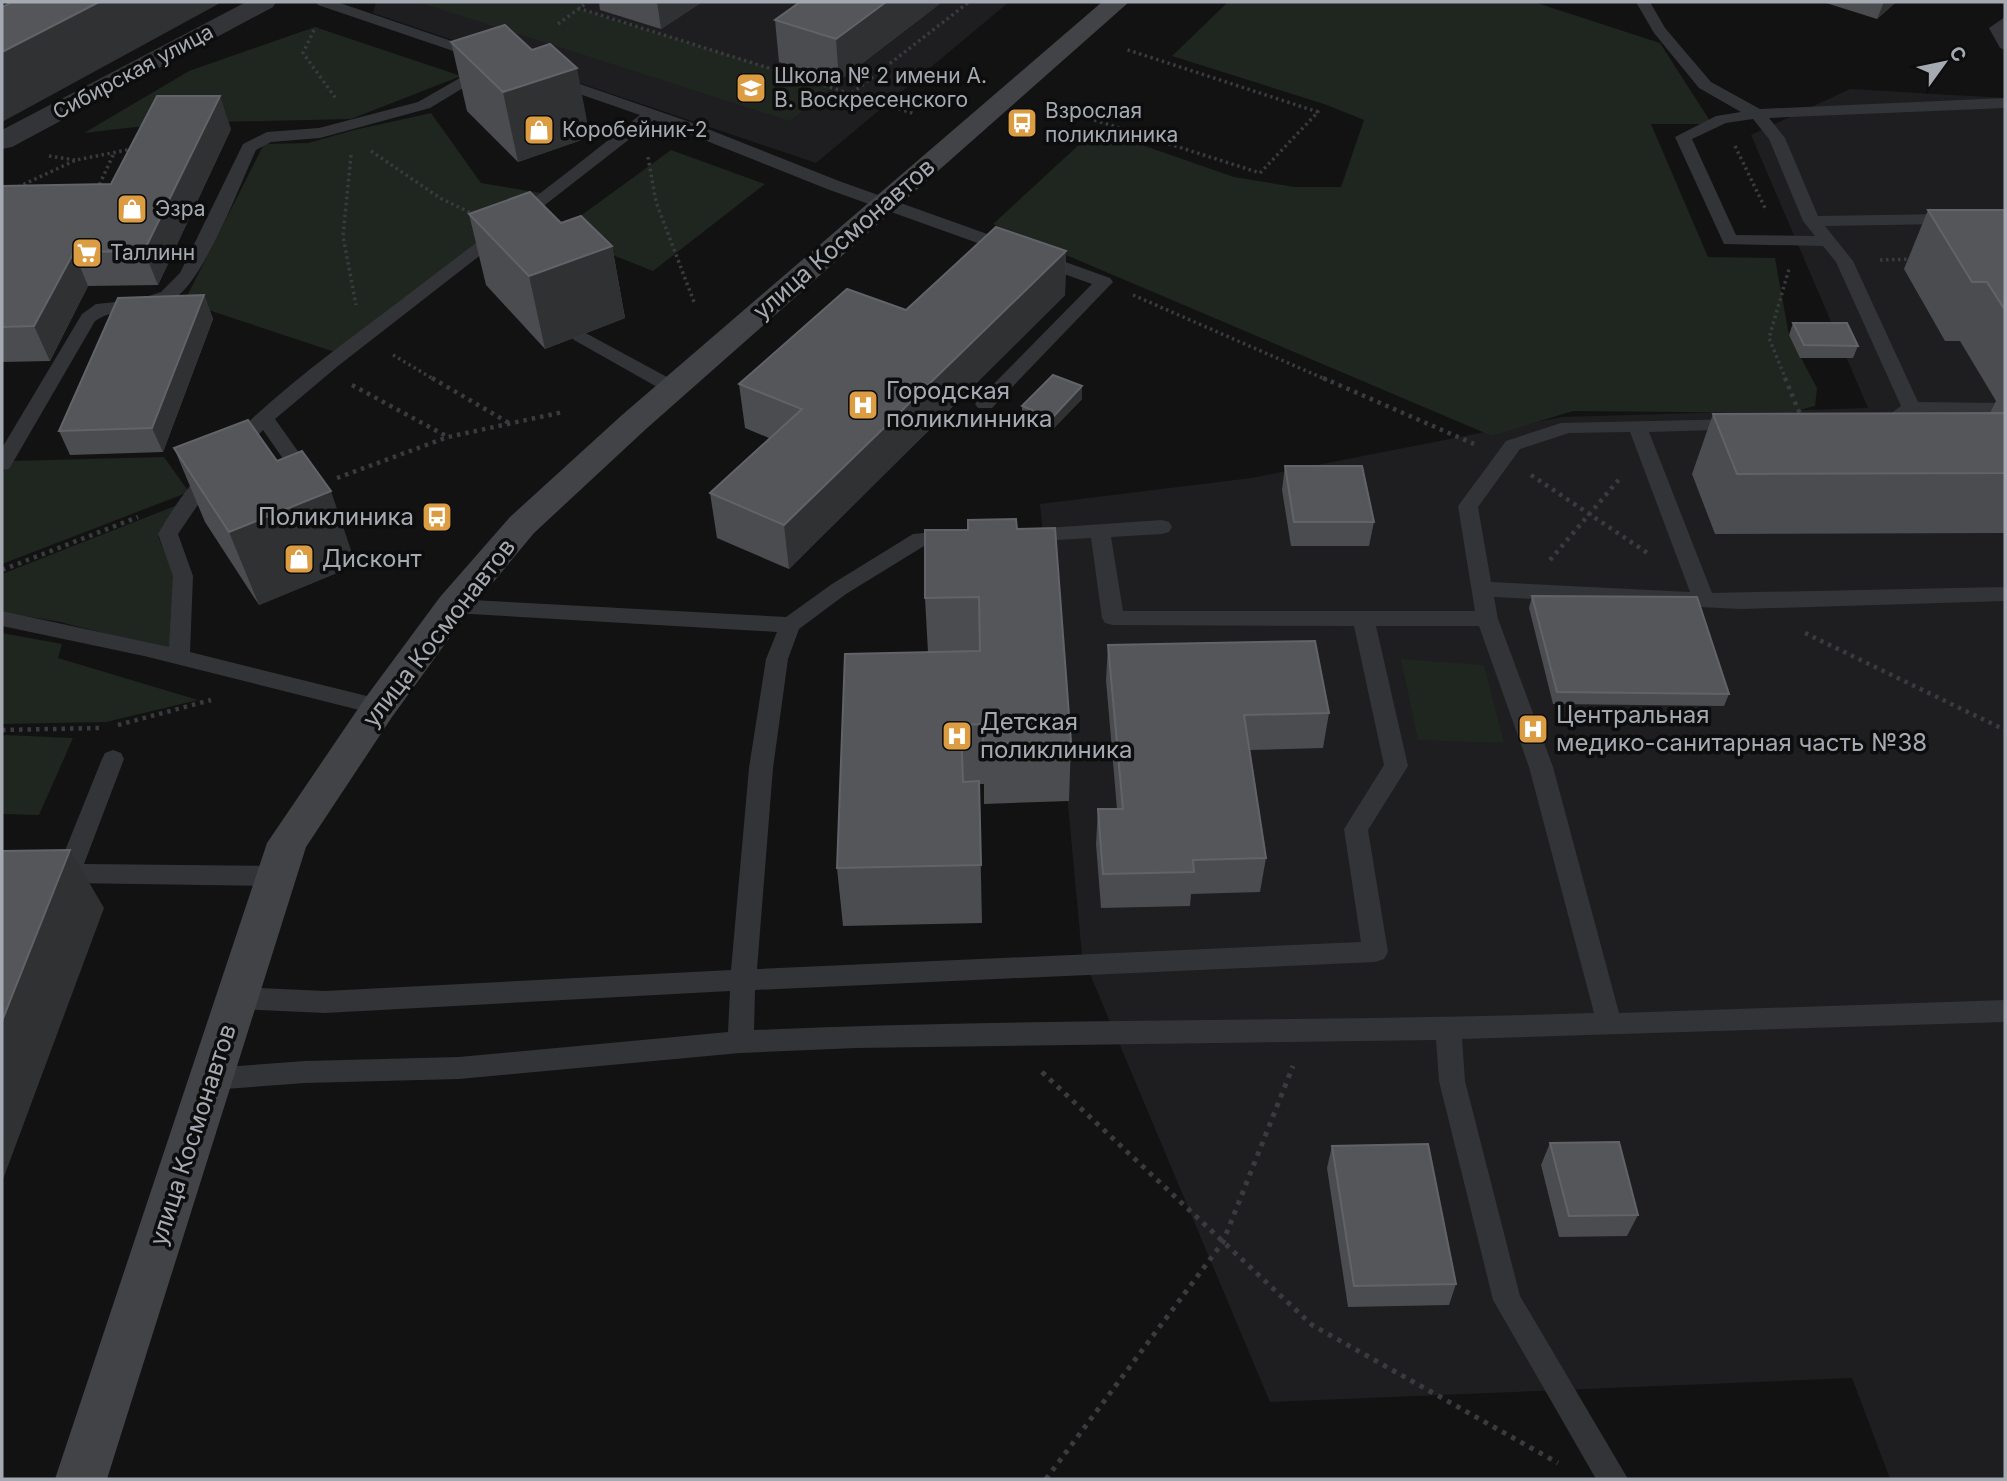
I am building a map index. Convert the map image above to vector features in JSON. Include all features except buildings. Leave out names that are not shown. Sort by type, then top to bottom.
[{"type":"street","name":"Сибирская улица","points":[[2,141],[264,2]]},
{"type":"street","name":"улица Космонавтов","points":[[81,1479],[287,843],[379,707],[453,606],[522,525],[673,388],[1117,2]]},
{"type":"lane","points":[[1643,2],[1659,30],[1705,85],[1757,114],[1777,138],[1812,221],[1844,261],[1911,408]]},
{"type":"lane","points":[[2,464],[88,318],[102,307],[139,304],[167,296],[188,275],[249,147],[267,138],[320,132],[354,132],[424,105],[498,61],[324,3]]},
{"type":"lane","points":[[2005,21],[1997,29],[2005,45]]},
{"type":"lane","points":[[538,75],[652,114],[886,204],[1104,282],[985,404]]},
{"type":"lane","points":[[1828,241],[1730,240],[1683,137],[1722,120],[1757,114],[2005,103]]},
{"type":"lane","points":[[179,657],[183,576],[167,534],[177,515],[264,418],[362,337],[504,230],[533,218],[652,114]]},
{"type":"lane","points":[[1812,221],[2005,218]]},
{"type":"lane","points":[[580,336],[673,388]]},
{"type":"lane","points":[[1854,424],[1892,423],[1911,408],[2000,409]]},
{"type":"lane","points":[[264,418],[317,492]]},
{"type":"lane","points":[[1609,1023],[1541,767],[1487,619],[1468,506],[1513,445],[1567,427],[1762,425]]},
{"type":"lane","points":[[1637,426],[1704,600]]},
{"type":"lane","points":[[1003,536],[1162,527]]},
{"type":"lane","points":[[1100,532],[1113,618],[1487,619]]},
{"type":"lane","points":[[740,1042],[761,768],[777,660],[790,625],[839,589],[920,538],[975,537]]},
{"type":"lane","points":[[1482,589],[1741,602],[2005,594]]},
{"type":"lane","points":[[453,606],[790,625]]},
{"type":"lane","points":[[237,998],[325,1002],[1375,952],[1356,829],[1373,798],[1396,766],[1363,618]]},
{"type":"lane","points":[[2,619],[62,629],[379,707]]},
{"type":"lane","points":[[113,760],[68,873],[277,876]]},
{"type":"lane","points":[[211,1079],[304,1072],[459,1068],[740,1042],[1003,1035],[1448,1030],[2005,1011]]},
{"type":"lane","points":[[1448,1030],[1452,1081],[1507,1300],[1613,1479]]},
{"type":"path","points":[[558,24],[588,2]]},
{"type":"path","points":[[851,94],[969,2]]},
{"type":"path","points":[[324,3],[303,53],[354,132],[440,198],[504,230]]},
{"type":"path","points":[[578,8],[915,114]]},
{"type":"path","points":[[1060,110],[1260,173],[1318,112],[1125,49]]},
{"type":"path","points":[[652,114],[648,158],[656,202],[694,302]]},
{"type":"path","points":[[354,132],[343,236],[362,337],[509,424]]},
{"type":"path","points":[[94,197],[115,152]]},
{"type":"path","points":[[1844,261],[1924,259]]},
{"type":"path","points":[[1104,282],[1504,457],[1624,537]]},
{"type":"path","points":[[324,368],[379,401],[448,436]]},
{"type":"path","points":[[317,492],[448,436],[563,412]]},
{"type":"path","points":[[1545,565],[1623,476]]},
{"type":"path","points":[[2,570],[145,515]]},
{"type":"path","points":[[1804,632],[2005,730]]},
{"type":"path","points":[[2,730],[107,728],[276,683]]},
{"type":"path","points":[[1046,1479],[1223,1242],[1306,1031]]},
{"type":"path","points":[[1003,1035],[1312,1325],[1562,1466]]},
{"type":"shaded area","name":"Школа № 2 имени А. В. Воскресенского","points":[[376,2],[1009,2],[816,163],[373,13]]},
{"type":"shaded area","points":[[588,2],[579,9],[832,87],[790,121],[421,3]]},
{"type":"shaded area","points":[[1228,2],[1534,2],[1660,43],[1712,124],[1651,124],[1708,257],[1775,258],[1789,335],[1817,388],[1815,406],[1789,413],[1573,411],[1492,436],[993,224],[1096,129],[1234,177],[1295,187],[1341,187],[1364,120],[1327,105],[1172,56]]},
{"type":"shaded area","points":[[315,27],[461,76],[351,119],[171,123],[84,133],[189,71]]},
{"type":"shaded area","name":"Центральная медико-санитарная часть №38","points":[[1850,89],[2005,98],[2005,1479],[1890,1479],[1852,1378],[1270,1402],[1082,955],[1040,504],[1251,478],[1562,417],[1868,408],[1751,135]]},
{"type":"shaded area","points":[[431,113],[481,183],[541,193],[335,352],[184,302],[264,144],[308,143]]},
{"type":"shaded area","points":[[671,150],[765,184],[653,271],[557,233]]},
{"type":"shaded area","points":[[164,457],[189,492],[2,564],[2,474],[10,461]]},
{"type":"shaded area","points":[[180,504],[158,536],[175,578],[170,650],[60,622],[2,612],[2,574]]},
{"type":"shaded area","points":[[2,633],[62,644],[58,658],[198,700],[106,722],[2,724]]},
{"type":"shaded area","points":[[1401,659],[1484,665],[1504,743],[1418,740]]},
{"type":"shaded area","points":[[2,737],[73,738],[39,815],[2,814]]},
{"type":"place","name":"Школа № 2 имени А. В. Воскресенского","points":[[751,88]]},
{"type":"place","name":"Взрослая поликлиника","points":[[1022,123]]},
{"type":"place","name":"Коробейник-2","points":[[539,130]]},
{"type":"place","name":"Эзра","points":[[132,209]]},
{"type":"place","name":"Таллинн","points":[[87,253]]},
{"type":"place","name":"Городская поликлинника","points":[[863,405]]},
{"type":"place","name":"Поликлиника","points":[[437,517]]},
{"type":"place","name":"Дисконт","points":[[299,559]]},
{"type":"place","name":"Центральная медико-санитарная часть №38","points":[[1533,729]]},
{"type":"place","name":"Детская поликлиника","points":[[957,736]]}]
